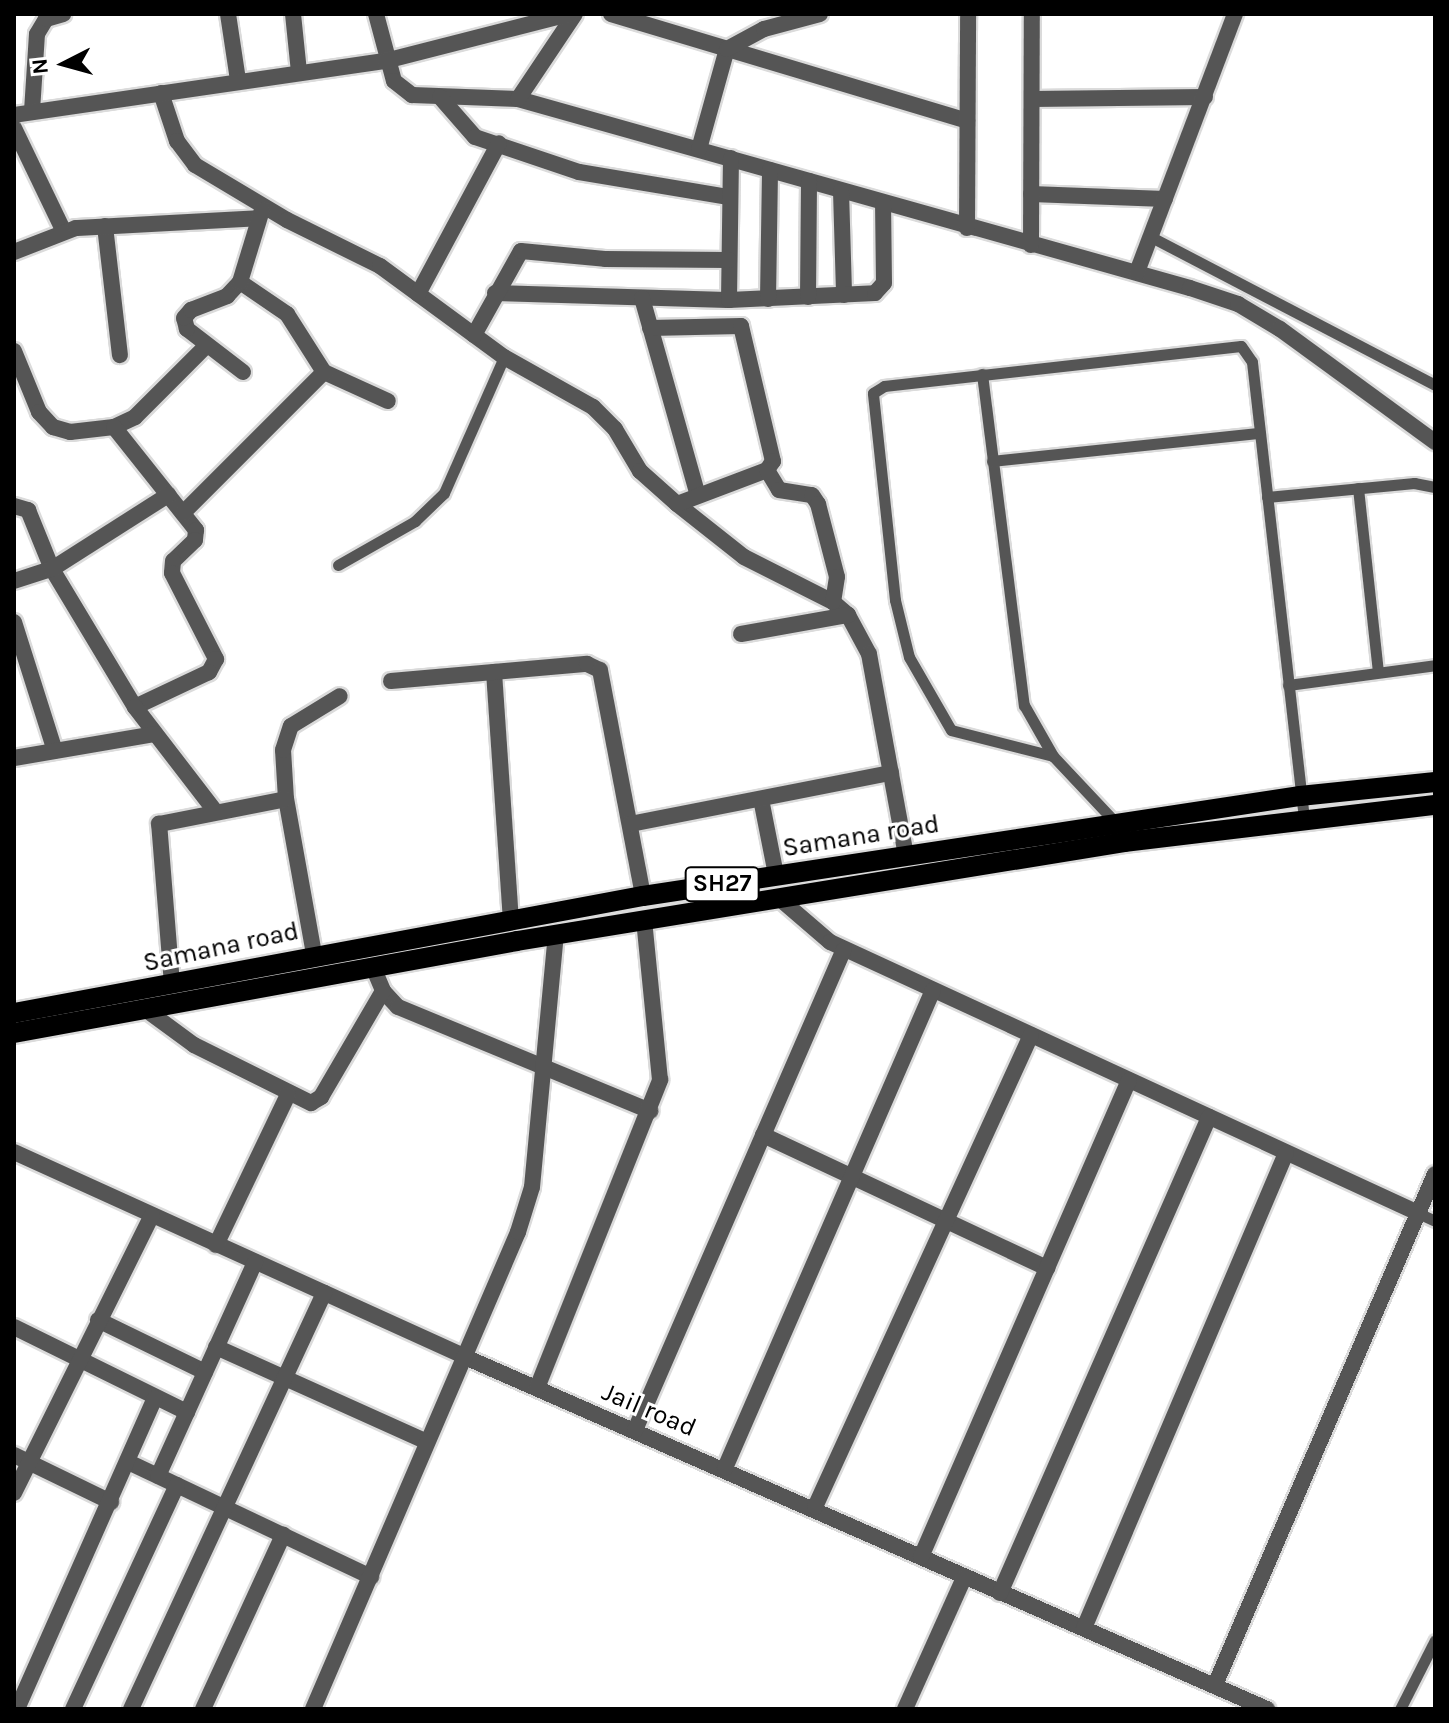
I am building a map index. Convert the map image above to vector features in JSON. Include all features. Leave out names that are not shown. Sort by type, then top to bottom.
[{"type":"main road","name":"Samana road","points":[[14,1013],[314,954],[643,896],[1300,796],[1435,782]]},
{"type":"main road","name":"Samana road","points":[[14,1033],[556,934],[1304,818],[1435,805]]},
{"type":"street","points":[[32,111],[37,34],[46,19],[63,14]]},
{"type":"street","points":[[228,14],[238,80]]},
{"type":"street","points":[[293,14],[299,72]]},
{"type":"street","points":[[376,14],[385,61],[403,90],[440,97],[518,99],[967,228],[1137,272],[1248,310],[1435,442]]},
{"type":"street","points":[[14,115],[385,61],[573,14]]},
{"type":"street","points":[[518,99],[573,14]]},
{"type":"street","points":[[611,14],[967,121]]},
{"type":"street","points":[[699,149],[727,49],[764,29],[820,14]]},
{"type":"street","points":[[967,228],[968,14]]},
{"type":"street","points":[[1031,245],[1032,14]]},
{"type":"street","points":[[1137,272],[1235,14]]},
{"type":"street","points":[[161,93],[184,153],[261,213],[380,266],[504,357],[593,407],[615,429],[640,471],[677,504],[744,557],[833,602],[848,615],[869,654],[906,855]]},
{"type":"street","points":[[440,97],[467,132],[579,172],[729,197]]},
{"type":"street","points":[[1032,99],[1205,97]]},
{"type":"street","points":[[14,128],[64,232]]},
{"type":"street","points":[[418,294],[499,143]]},
{"type":"street","points":[[729,300],[731,158]]},
{"type":"street","points":[[768,299],[770,170]]},
{"type":"street","points":[[808,297],[809,181]]},
{"type":"street","points":[[841,191],[844,295]]},
{"type":"street","points":[[1031,194],[1165,199]]},
{"type":"street","points":[[495,293],[729,300],[844,295],[882,288],[883,203]]},
{"type":"street","points":[[14,252],[64,232],[261,213]]},
{"type":"street","points":[[243,372],[206,346],[184,324],[186,313],[227,296],[240,282],[261,213]]},
{"type":"street","points":[[105,226],[120,355]]},
{"type":"street","points":[[474,335],[516,253],[528,249],[605,259],[729,260]]},
{"type":"street","points":[[240,282],[287,314],[324,372],[388,401]]},
{"type":"street","points":[[642,298],[697,493]]},
{"type":"street","points":[[650,328],[744,329],[773,461],[767,470],[697,493],[677,504]]},
{"type":"street","points":[[14,351],[39,412],[53,427],[70,432],[114,427],[135,417],[206,346]]},
{"type":"street","points":[[183,513],[324,372]]},
{"type":"street","points":[[114,427],[183,513],[196,535],[173,561],[172,573],[212,648],[215,666],[135,707]]},
{"type":"street","points":[[767,470],[779,490],[812,495],[818,504],[837,577],[833,602]]},
{"type":"street","points":[[14,581],[52,569],[168,495]]},
{"type":"street","points":[[17,502],[52,569],[135,707],[215,811]]},
{"type":"street","points":[[741,634],[848,615]]},
{"type":"street","points":[[14,622],[55,751]]},
{"type":"street","points":[[391,681],[587,664],[600,670],[643,896]]},
{"type":"street","points":[[494,672],[511,920]]},
{"type":"street","points":[[314,954],[286,799],[285,737],[298,720],[340,696]]},
{"type":"street","points":[[14,758],[154,734]]},
{"type":"street","points":[[630,824],[891,773]]},
{"type":"street","points":[[172,984],[159,824],[286,799]]},
{"type":"street","points":[[761,799],[776,875]]},
{"type":"street","points":[[780,899],[814,931],[844,949],[1418,1213]]},
{"type":"street","points":[[537,1388],[650,1111],[660,1059],[644,920]]},
{"type":"street","points":[[313,1709],[465,1357],[532,1187],[540,1146],[543,1066],[556,934]]},
{"type":"street","points":[[635,1430],[844,949]]},
{"type":"street","points":[[373,967],[383,991],[398,1007],[650,1111]]},
{"type":"street","points":[[725,1468],[933,990]]},
{"type":"street","points":[[145,1009],[194,1045],[288,1095],[311,1103],[321,1097],[383,991]]},
{"type":"street","points":[[815,1507],[948,1223],[1031,1035]]},
{"type":"street","points":[[921,1557],[1129,1080]]},
{"type":"street","points":[[216,1245],[288,1095]]},
{"type":"street","points":[[1000,1593],[1209,1117]]},
{"type":"street","points":[[763,1135],[1047,1268]]},
{"type":"street","name":"Jail road","points":[[14,1152],[465,1357],[815,1507],[964,1578],[1267,1709]]},
{"type":"street","points":[[1084,1628],[1286,1153]]},
{"type":"street","points":[[1215,1685],[1435,1174]]},
{"type":"street","points":[[14,1493],[21,1458],[80,1359],[152,1215]]},
{"type":"street","points":[[158,1476],[255,1262]]},
{"type":"street","points":[[131,1709],[324,1293]]},
{"type":"street","points":[[98,1320],[205,1372]]},
{"type":"street","points":[[14,1327],[187,1412]]},
{"type":"street","points":[[216,1347],[427,1442]]},
{"type":"street","points":[[17,1708],[155,1398]]},
{"type":"street","points":[[21,1458],[111,1502]]},
{"type":"street","points":[[128,1462],[371,1577]]},
{"type":"street","points":[[73,1709],[177,1485]]},
{"type":"street","points":[[203,1709],[283,1535]]},
{"type":"street","points":[[905,1709],[964,1578]]},
{"type":"lane","points":[[1151,237],[1435,385]]},
{"type":"lane","points":[[1053,756],[963,736],[944,724],[909,657],[895,600],[873,393],[884,386],[1236,345],[1250,355],[1304,818]]},
{"type":"lane","points":[[338,565],[415,521],[444,493],[504,357]]},
{"type":"lane","points":[[982,374],[1018,683],[1031,720],[1053,756],[1116,823]]},
{"type":"lane","points":[[992,461],[1260,433]]},
{"type":"lane","points":[[1267,497],[1414,483],[1435,487]]},
{"type":"lane","points":[[1358,488],[1378,672]]},
{"type":"lane","points":[[1288,685],[1435,665]]},
{"type":"lane","points":[[1418,1213],[1435,1221]]},
{"type":"lane","points":[[1400,1709],[1435,1640]]}]
